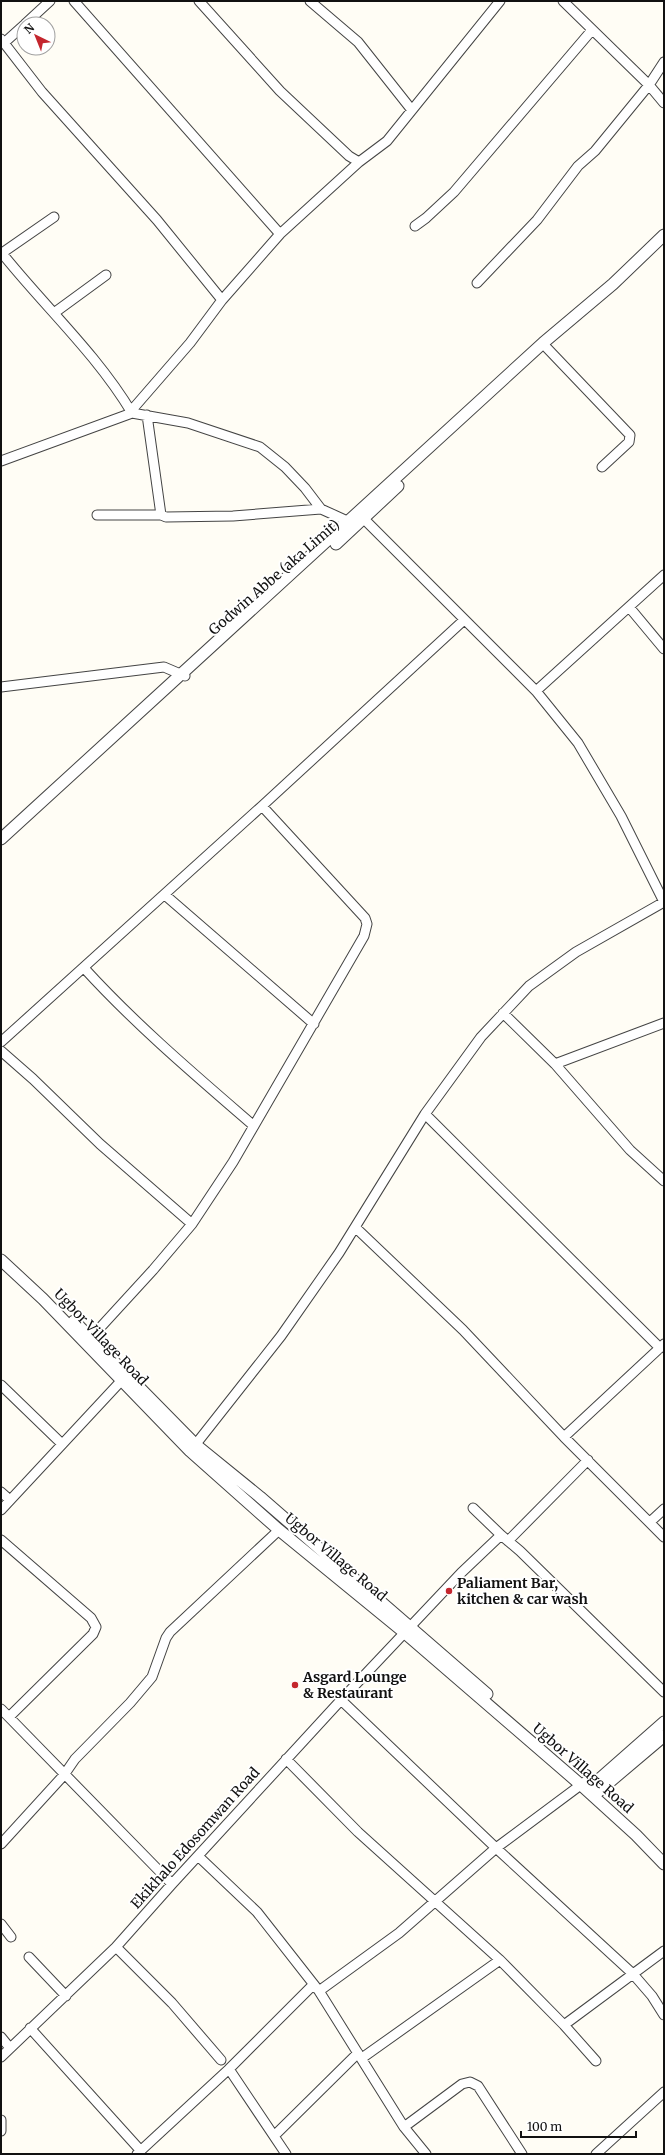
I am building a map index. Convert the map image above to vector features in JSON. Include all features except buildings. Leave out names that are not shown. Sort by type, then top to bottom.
[{"type":"street","points":[[34,16],[50,1]]},
{"type":"street","points":[[74,1],[280,234]]},
{"type":"street","points":[[199,1],[280,91],[349,156],[359,162]]},
{"type":"street","points":[[310,1],[358,42],[411,109]]},
{"type":"street","points":[[1,460],[131,412],[190,343],[222,300],[280,234],[359,162],[387,141],[411,109],[500,1]]},
{"type":"street","points":[[563,1],[650,85],[664,103]]},
{"type":"street","points":[[416,226],[454,192],[592,30]]},
{"type":"street","points":[[16,32],[3,41],[42,92],[157,220],[222,300]]},
{"type":"street","points":[[477,283],[537,220],[578,166],[595,151],[650,85],[664,62]]},
{"type":"street","points":[[54,217],[2,252],[54,314],[83,344],[131,412],[188,423],[260,447],[285,466],[305,488],[321,509]]},
{"type":"street","name":"Godwin Abbe (aka Limit)","points":[[356,522],[564,326],[613,284],[664,235]]},
{"type":"street","points":[[54,314],[106,275]]},
{"type":"street","name":"Godwin Abbe (aka Limit)","points":[[1,839],[183,674],[356,522],[546,347],[564,326]]},
{"type":"street","points":[[546,347],[630,435],[629,442],[602,467]]},
{"type":"street","points":[[147,415],[161,515]]},
{"type":"street","points":[[97,515],[233,516],[321,509],[356,522],[464,620],[536,691],[578,743],[621,816],[664,902],[576,952],[529,986],[481,1037],[425,1114],[356,1228],[281,1336],[193,1448]]},
{"type":"street","points":[[536,691],[664,575]]},
{"type":"street","points":[[629,607],[664,649]]},
{"type":"street","points":[[1,1042],[262,806],[464,620]]},
{"type":"street","points":[[1,687],[164,667],[183,674]]},
{"type":"street","name":"Godwin Abbe (aka Limit)","points":[[1,847],[183,674]]},
{"type":"street","points":[[89,1340],[153,1270],[192,1224],[254,1126],[364,936],[367,924],[365,918],[262,806]]},
{"type":"street","points":[[164,895],[314,1024]]},
{"type":"street","points":[[84,968],[107,993],[174,1056],[254,1126]]},
{"type":"street","points":[[503,1013],[555,1064],[630,1150],[664,1181]]},
{"type":"street","points":[[555,1064],[664,1023]]},
{"type":"street","points":[[1,1052],[32,1079],[100,1144],[192,1224]]},
{"type":"street","points":[[425,1114],[662,1346],[564,1437]]},
{"type":"street","points":[[356,1228],[463,1330],[564,1437],[664,1537]]},
{"type":"street","name":"Ugbor Village Road","points":[[1,1251],[193,1448],[260,1497],[408,1630],[589,1788],[664,1864]]},
{"type":"street","name":"Ugbor Village Road","points":[[1,1260],[89,1340],[122,1380],[279,1530],[408,1630]]},
{"type":"street","points":[[1,1510],[122,1380]]},
{"type":"street","points":[[1,1385],[62,1444]]},
{"type":"street","name":"Ekikhalo Edosomwan Road","points":[[1,2057],[116,1947],[286,1759],[461,1573],[505,1538],[588,1460]]},
{"type":"street","points":[[1,1492],[10,1500]]},
{"type":"street","points":[[473,1508],[664,1692]]},
{"type":"street","points":[[650,1522],[664,1510]]},
{"type":"street","points":[[1,1844],[64,1775],[75,1759],[130,1703],[152,1677],[166,1638],[170,1632],[279,1530]]},
{"type":"street","points":[[1,1540],[91,1618],[96,1627],[93,1634],[9,1717]]},
{"type":"street","points":[[341,1700],[496,1848],[633,1974],[652,1996],[664,2016]]},
{"type":"street","points":[[1,1709],[172,1884]]},
{"type":"street","points":[[30,2028],[139,2152],[316,1988],[399,1933],[496,1848],[589,1788],[661,1736],[664,1722]]},
{"type":"street","points":[[286,1759],[358,1832],[500,1960],[564,2025],[596,2061]]},
{"type":"street","points":[[198,1856],[257,1912],[316,1988],[404,2127],[426,2154]]},
{"type":"street","points":[[1,1924],[12,1937]]},
{"type":"street","points":[[116,1947],[172,2003],[221,2060]]},
{"type":"street","points":[[564,2025],[664,1951]]},
{"type":"street","points":[[28,1957],[66,1996]]},
{"type":"street","points":[[274,2136],[360,2056],[500,1960]]},
{"type":"street","points":[[1,2037],[10,2048]]},
{"type":"street","points":[[229,2069],[286,2154]]},
{"type":"street","points":[[404,2127],[462,2084],[470,2082],[478,2086],[522,2154]]},
{"type":"street","points":[[596,2154],[664,2092]]},
{"type":"street","points":[[1,2120],[1,2131]]},
{"type":"place","name":"Paliament Bar, kitchen & car wash","points":[[449,1591]]},
{"type":"place","name":"Asgard Lounge & Restaurant","points":[[295,1685]]}]
